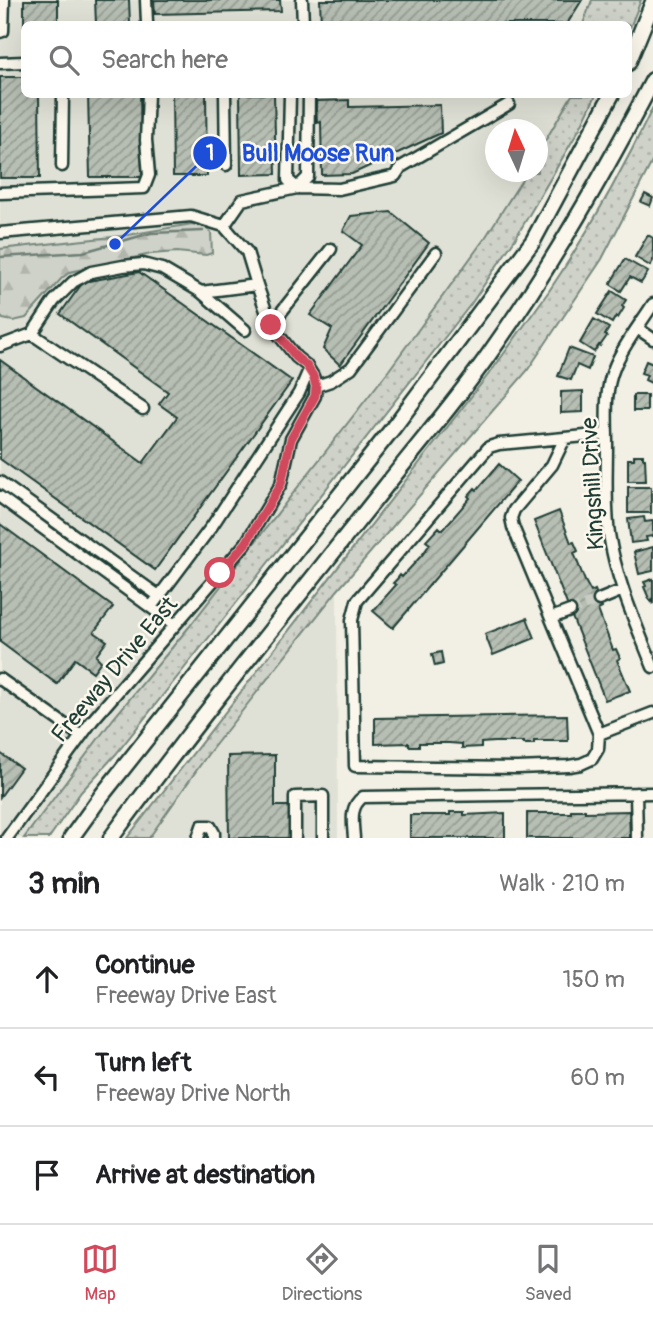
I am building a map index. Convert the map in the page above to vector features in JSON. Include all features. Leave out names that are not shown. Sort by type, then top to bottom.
[{"type":"highway","points":[[632,52],[653,2]]},
{"type":"highway","points":[[111,838],[189,734],[486,358],[555,256],[653,80]]},
{"type":"highway","points":[[71,838],[102,795],[400,419],[526,251],[610,98]]},
{"type":"street","points":[[0,32],[3,32],[4,0]]},
{"type":"street","points":[[146,0],[147,21]]},
{"type":"street","points":[[302,0],[303,21]]},
{"type":"street","points":[[0,63],[21,62]]},
{"type":"street","points":[[62,166],[63,98]]},
{"type":"street","points":[[0,193],[144,188],[149,175],[146,139],[148,98]]},
{"type":"street","points":[[225,98],[226,165]]},
{"type":"street","points":[[290,98],[288,180],[297,188]]},
{"type":"street","points":[[297,188],[308,177],[309,98]]},
{"type":"street","points":[[224,226],[242,200],[297,188],[339,189],[395,177],[401,167],[509,104]]},
{"type":"street","points":[[0,233],[191,216],[224,226],[247,251],[271,325],[313,377],[331,381],[351,368],[436,253]]},
{"type":"street","points":[[271,325],[331,249]]},
{"type":"street","points":[[0,346],[32,334],[54,301],[73,282],[90,272],[143,264],[162,269],[201,292],[245,330]]},
{"type":"street","points":[[201,292],[257,285]]},
{"type":"street","name":"Kingshill Drive","points":[[653,304],[618,358],[610,381],[607,403],[609,533],[618,572],[653,667]]},
{"type":"street","points":[[637,328],[653,339]]},
{"type":"street","points":[[32,334],[143,409]]},
{"type":"street","points":[[151,607],[212,526],[299,393],[313,377]]},
{"type":"street","name":"Freeway Drive East","points":[[7,838],[92,721],[246,543],[281,484],[291,439],[315,396],[313,377]]},
{"type":"street","points":[[565,438],[552,465],[514,510],[511,518],[599,734],[598,749],[592,759],[581,765],[503,768],[355,766],[352,620],[357,601],[489,447],[499,444],[607,434]]},
{"type":"street","points":[[0,482],[159,596]]},
{"type":"street","points":[[0,497],[175,625]]},
{"type":"street","points":[[598,600],[624,590]]},
{"type":"street","points":[[551,618],[570,611]]},
{"type":"street","points":[[0,679],[81,736]]},
{"type":"street","points":[[599,734],[653,713]]},
{"type":"street","points":[[636,793],[637,838]]},
{"type":"street","points":[[354,838],[353,807],[363,797],[653,793]]},
{"type":"street","points":[[295,838],[295,797],[323,796],[323,838]]},
{"type":"street","points":[[198,838],[202,827],[210,826],[214,838]]},
{"type":"shaded area","points":[[0,0],[592,0],[584,21],[21,21],[21,98],[570,98],[548,136],[548,119],[485,119],[485,182],[521,182],[485,238],[389,370],[189,627],[113,719],[24,838],[0,838],[0,316],[3,319],[70,272],[151,254],[212,253],[211,232],[192,224],[122,236],[0,249]]},
{"type":"shaded area","points":[[337,591],[338,838],[149,838],[208,754]]},
{"type":"green space","points":[[592,0],[641,0],[632,22],[584,21]]},
{"type":"green space","points":[[570,98],[595,98],[580,128],[515,239],[471,304],[116,754],[81,792],[49,838],[24,838],[113,719],[189,627],[389,370],[485,238],[521,182],[548,182],[548,136]]},
{"type":"green space","points":[[653,107],[653,160],[602,259],[527,371],[337,591],[208,754],[149,838],[127,838],[495,366],[549,291],[604,201]]},
{"type":"green space","points":[[192,224],[211,232],[212,253],[151,254],[70,272],[26,318],[13,321],[0,316],[0,249],[122,236]]},
{"type":"building","points":[[24,0],[58,0],[58,21],[24,21]]},
{"type":"building","points":[[95,0],[129,0],[130,21],[96,21]]},
{"type":"building","points":[[154,0],[280,0],[281,11],[155,14]]},
{"type":"building","points":[[320,0],[582,0],[569,21],[321,21]]},
{"type":"building","points":[[0,77],[21,77],[21,98],[39,98],[40,178],[0,178]]},
{"type":"building","points":[[88,98],[140,98],[142,177],[90,177]]},
{"type":"building","points":[[172,98],[206,98],[207,176],[173,176]]},
{"type":"building","points":[[240,98],[274,98],[276,174],[241,175]]},
{"type":"building","points":[[349,100],[349,107],[440,105],[441,133],[352,174],[322,175],[321,122],[317,123],[316,101]]},
{"type":"building","points":[[645,194],[653,198],[650,206],[641,202]]},
{"type":"building","points":[[391,212],[429,243],[340,365],[323,349],[332,329],[310,315],[362,245],[343,231],[351,216]]},
{"type":"building","points":[[648,235],[653,238],[653,261],[650,266],[635,257]]},
{"type":"building","points":[[625,259],[648,272],[641,283],[630,277],[621,291],[610,284]]},
{"type":"building","points":[[139,272],[292,381],[155,570],[0,459],[0,360],[143,463],[177,417],[159,404],[168,392],[60,314],[83,282]]},
{"type":"building","points":[[612,291],[626,300],[618,318],[616,316],[612,323],[597,314]]},
{"type":"building","points":[[594,319],[609,328],[605,335],[607,336],[594,352],[580,343]]},
{"type":"building","points":[[569,348],[593,357],[588,370],[577,365],[571,380],[558,376]]},
{"type":"building","points":[[646,361],[653,364],[653,384],[645,380],[647,375],[641,373]]},
{"type":"building","points":[[583,391],[583,412],[561,413],[561,392]]},
{"type":"building","points":[[633,395],[647,395],[647,411],[633,411]]},
{"type":"building","points":[[634,455],[643,455],[645,458],[646,481],[628,481],[628,459],[634,459]]},
{"type":"building","points":[[499,464],[518,481],[393,628],[373,611],[396,585],[393,583],[400,575],[402,577],[422,555],[430,544],[426,541],[439,527],[442,530],[470,498],[468,496],[475,488],[477,490]]},
{"type":"building","points":[[628,487],[651,487],[651,513],[628,513]]},
{"type":"building","points":[[559,511],[571,543],[574,542],[578,551],[574,553],[585,581],[591,592],[595,590],[602,608],[598,610],[613,650],[616,649],[620,658],[617,660],[630,691],[605,700],[534,521]]},
{"type":"building","points":[[644,517],[645,522],[653,521],[653,536],[646,537],[647,541],[631,543],[628,519]]},
{"type":"building","points":[[0,524],[113,607],[94,632],[107,641],[96,656],[101,661],[93,672],[75,659],[57,684],[0,642]]},
{"type":"building","points":[[653,547],[653,571],[639,574],[634,552]]},
{"type":"building","points":[[653,579],[653,604],[644,582]]},
{"type":"building","points":[[527,618],[535,638],[493,655],[485,634]]},
{"type":"building","points":[[441,652],[443,664],[435,666],[432,654]]},
{"type":"building","points":[[567,715],[568,741],[534,741],[534,744],[494,742],[481,743],[481,747],[462,748],[462,744],[449,743],[419,743],[419,746],[409,746],[409,743],[375,744],[375,718]]},
{"type":"building","points":[[0,753],[21,768],[0,797]]},
{"type":"building","points":[[275,755],[275,806],[290,806],[291,838],[229,838],[228,756]]},
{"type":"building","points":[[571,810],[629,811],[630,838],[527,838],[527,813],[571,813]]},
{"type":"building","points":[[450,812],[464,812],[464,815],[505,813],[505,838],[410,838],[410,815],[450,815]]},
{"type":"waterway","points":[[0,257],[83,252],[151,233],[203,231]]},
{"type":"tunnel","points":[[570,611],[599,600]]},
{"type":"place","name":"Bull Moose Run","points":[[115,244]]},
{"type":"route","points":[[220,573],[246,543],[281,484],[291,439],[315,396],[313,376],[271,325]]}]
